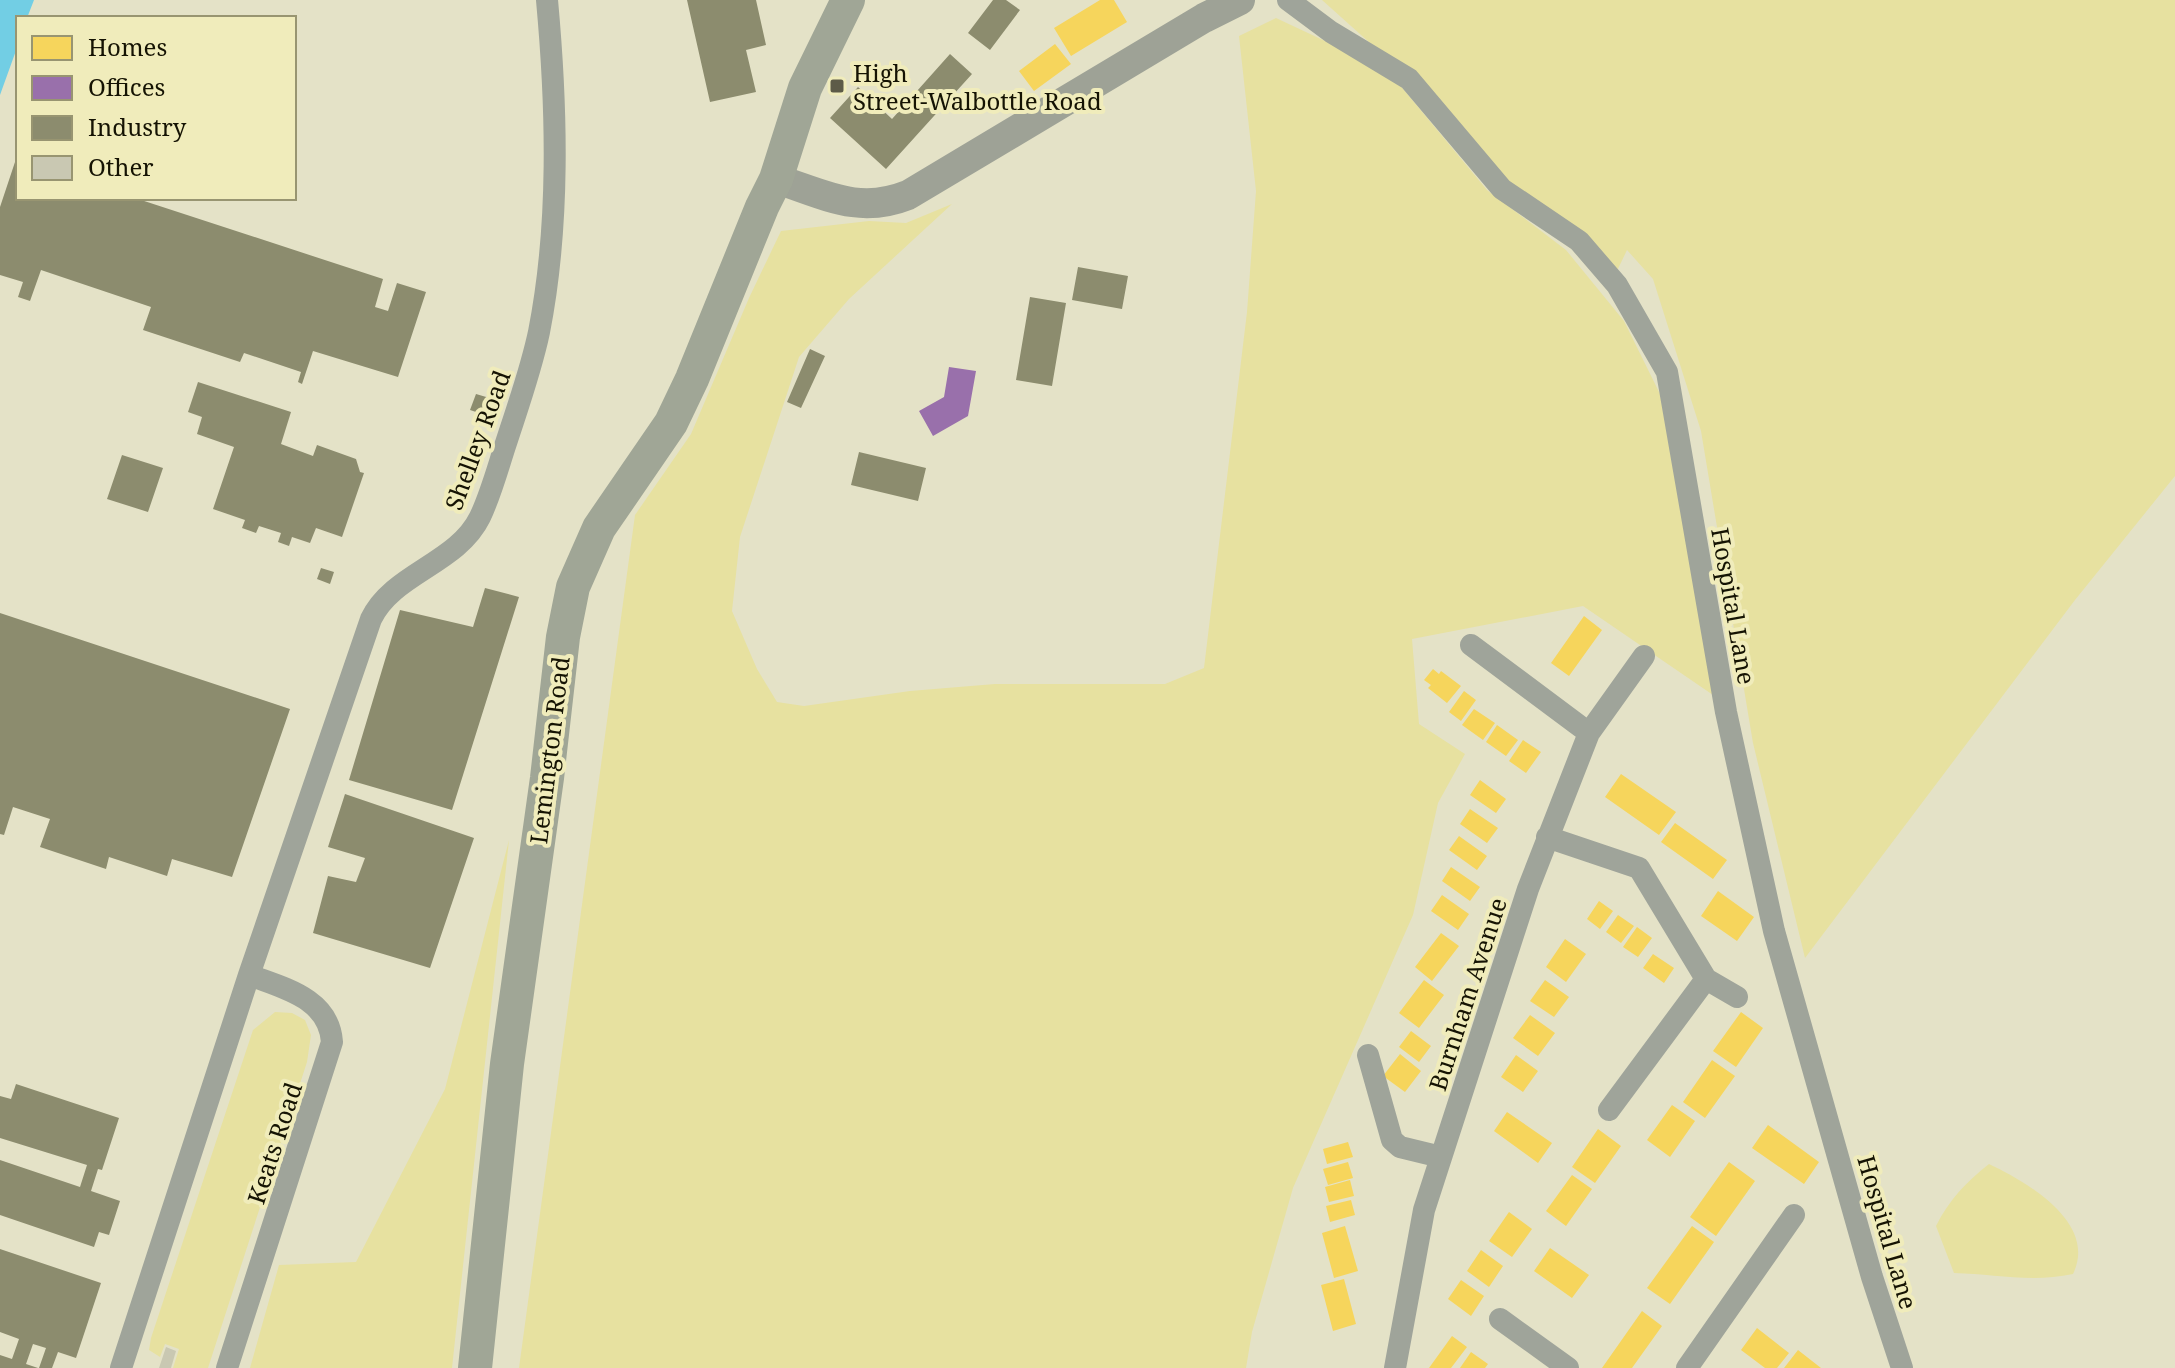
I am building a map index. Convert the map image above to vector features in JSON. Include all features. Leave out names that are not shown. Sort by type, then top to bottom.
[{"type":"main road","name":"Lemington Road","points":[[475,1368],[507,1064],[547,778],[563,637],[573,587],[599,528],[671,423],[692,379],[776,179],[805,88],[848,0]]},
{"type":"street","name":"Shelley Road","points":[[121,1368],[249,975],[371,619],[384,600],[471,531],[490,493],[525,387],[541,316],[549,260],[553,184],[552,56],[547,0]]},
{"type":"street","points":[[776,179],[851,203],[872,205],[899,198],[1204,18],[1240,0]]},
{"type":"street","name":"Hospital Lane","points":[[1288,0],[1331,32],[1409,79],[1502,189],[1579,241],[1617,285],[1667,372],[1726,712],[1774,931],[1868,1262],[1902,1368]]},
{"type":"street","points":[[1471,645],[1589,733]]},
{"type":"street","name":"Burnham Avenue","points":[[1395,1368],[1424,1210],[1547,837],[1589,733],[1644,656]]},
{"type":"street","points":[[1547,837],[1639,868],[1706,979],[1737,997]]},
{"type":"street","name":"Keats Road","points":[[227,1368],[332,1042],[326,1019],[307,998],[249,975]]},
{"type":"street","points":[[1609,1110],[1706,979]]},
{"type":"street","points":[[1368,1055],[1392,1140],[1400,1147],[1441,1157]]},
{"type":"street","points":[[1687,1368],[1794,1215]]},
{"type":"street","points":[[1500,1319],[1568,1368]]},
{"type":"shaded area","points":[[1322,0],[2175,0],[2175,476],[2075,600],[1805,958],[1753,743],[1701,431],[1653,279],[1627,250],[1616,273],[1511,185],[1380,52]]},
{"type":"shaded area","points":[[1276,18],[1340,48],[1399,84],[1487,190],[1566,250],[1624,321],[1660,394],[1713,695],[1583,606],[1412,639],[1419,724],[1465,754],[1438,803],[1413,915],[1293,1188],[1252,1332],[1246,1368],[519,1368],[635,515],[691,434],[781,231],[869,221],[906,223],[952,204],[849,299],[799,357],[740,537],[732,611],[757,669],[777,702],[804,706],[910,691],[995,684],[1165,684],[1204,668],[1247,312],[1256,191],[1239,36]]},
{"type":"shaded area","points":[[509,840],[452,1368],[250,1368],[279,1265],[356,1262],[445,1089]]},
{"type":"shaded area","points":[[275,1012],[292,1013],[305,1020],[311,1035],[307,1062],[208,1368],[173,1368],[179,1349],[165,1344],[160,1357],[149,1350],[151,1338],[253,1030]]},
{"type":"shaded area","points":[[1989,1164],[2039,1193],[2067,1222],[2076,1238],[2078,1255],[2073,1274],[2028,1278],[1954,1273],[1936,1226],[1959,1192]]},
{"type":"water","points":[[0,0],[34,0],[28,16],[16,16],[16,51],[0,95]]},
{"type":"building: Homes","points":[[1100,0],[1114,0],[1127,22],[1071,56],[1054,28]]},
{"type":"building: Homes","points":[[1055,44],[1071,64],[1034,91],[1019,71]]},
{"type":"building: Homes","points":[[1584,616],[1602,630],[1569,676],[1551,663]]},
{"type":"building: Homes","points":[[1433,669],[1439,674],[1441,671],[1461,686],[1447,703],[1428,688],[1431,685],[1424,680]]},
{"type":"building: Homes","points":[[1464,691],[1476,700],[1461,721],[1449,712]]},
{"type":"building: Homes","points":[[1474,709],[1495,723],[1483,740],[1462,725]]},
{"type":"building: Homes","points":[[1497,725],[1518,740],[1506,756],[1486,742]]},
{"type":"building: Homes","points":[[1523,740],[1541,752],[1526,773],[1509,761]]},
{"type":"building: Homes","points":[[1621,774],[1676,812],[1659,835],[1605,797]]},
{"type":"building: Homes","points":[[1480,780],[1506,799],[1496,813],[1470,795]]},
{"type":"building: Homes","points":[[1470,809],[1498,828],[1487,843],[1460,824]]},
{"type":"building: Homes","points":[[1675,823],[1727,860],[1713,879],[1661,842]]},
{"type":"building: Homes","points":[[1459,836],[1487,856],[1477,870],[1449,850]]},
{"type":"building: Homes","points":[[1451,867],[1480,887],[1470,901],[1442,881]]},
{"type":"building: Homes","points":[[1718,891],[1754,917],[1737,941],[1701,916]]},
{"type":"building: Homes","points":[[1442,895],[1469,914],[1458,930],[1431,911]]},
{"type":"building: Homes","points":[[1599,901],[1613,911],[1600,929],[1587,919]]},
{"type":"building: Homes","points":[[1618,915],[1634,926],[1621,943],[1606,932]]},
{"type":"building: Homes","points":[[1637,927],[1652,938],[1638,957],[1623,947]]},
{"type":"building: Homes","points":[[1441,933],[1459,946],[1432,981],[1415,967]]},
{"type":"building: Homes","points":[[1565,939],[1586,954],[1566,982],[1546,967]]},
{"type":"building: Homes","points":[[1653,954],[1674,968],[1664,983],[1643,968]]},
{"type":"building: Homes","points":[[1424,980],[1444,995],[1419,1028],[1399,1013]]},
{"type":"building: Homes","points":[[1545,980],[1569,997],[1554,1017],[1530,1001]]},
{"type":"building: Homes","points":[[1741,1012],[1763,1028],[1736,1067],[1713,1051]]},
{"type":"building: Homes","points":[[1530,1015],[1555,1033],[1538,1056],[1513,1038]]},
{"type":"building: Homes","points":[[1411,1031],[1431,1046],[1419,1062],[1399,1047]]},
{"type":"building: Homes","points":[[1400,1054],[1421,1071],[1405,1092],[1383,1076]]},
{"type":"building: Homes","points":[[1516,1055],[1538,1071],[1523,1092],[1501,1077]]},
{"type":"building: Homes","points":[[1712,1060],[1735,1076],[1705,1118],[1683,1102]]},
{"type":"building: Homes","points":[[1672,1105],[1695,1121],[1670,1157],[1647,1140]]},
{"type":"building: Homes","points":[[1507,1112],[1552,1143],[1538,1163],[1494,1131]]},
{"type":"building: Homes","points":[[1768,1125],[1819,1162],[1804,1184],[1752,1148]]},
{"type":"building: Homes","points":[[1598,1129],[1621,1146],[1595,1183],[1572,1167]]},
{"type":"building: Homes","points":[[1348,1142],[1353,1157],[1327,1164],[1323,1149]]},
{"type":"building: Homes","points":[[1348,1162],[1353,1178],[1328,1185],[1323,1169]]},
{"type":"building: Homes","points":[[1729,1162],[1755,1181],[1716,1236],[1690,1217]]},
{"type":"building: Homes","points":[[1572,1175],[1592,1189],[1566,1226],[1546,1211]]},
{"type":"building: Homes","points":[[1350,1180],[1354,1196],[1329,1202],[1325,1187]]},
{"type":"building: Homes","points":[[1351,1200],[1355,1215],[1330,1222],[1326,1206]]},
{"type":"building: Homes","points":[[1509,1212],[1532,1229],[1512,1257],[1489,1241]]},
{"type":"building: Homes","points":[[1345,1226],[1358,1271],[1334,1278],[1322,1233]]},
{"type":"building: Homes","points":[[1692,1226],[1714,1242],[1670,1304],[1647,1288]]},
{"type":"building: Homes","points":[[1550,1248],[1589,1275],[1572,1298],[1534,1271]]},
{"type":"building: Homes","points":[[1481,1250],[1503,1266],[1489,1287],[1467,1271]]},
{"type":"building: Homes","points":[[1344,1279],[1356,1324],[1333,1331],[1321,1285]]},
{"type":"building: Homes","points":[[1461,1280],[1484,1296],[1471,1316],[1448,1299]]},
{"type":"building: Homes","points":[[1642,1311],[1662,1326],[1632,1368],[1602,1368]]},
{"type":"building: Homes","points":[[1757,1328],[1789,1353],[1777,1368],[1765,1368],[1741,1350]]},
{"type":"building: Homes","points":[[1452,1336],[1467,1347],[1451,1368],[1429,1368]]},
{"type":"building: Homes","points":[[1798,1350],[1821,1368],[1784,1368]]},
{"type":"building: Homes","points":[[1471,1352],[1488,1364],[1485,1368],[1460,1368]]},
{"type":"building: Offices","points":[[949,367],[976,371],[968,416],[933,436],[919,411],[944,397]]},
{"type":"building: Industry","points":[[687,0],[756,0],[766,45],[746,50],[756,92],[710,102]]},
{"type":"building: Industry","points":[[993,0],[1006,0],[1020,10],[990,50],[968,33]]},
{"type":"building: Industry","points":[[950,54],[972,74],[886,169],[830,118],[858,87],[892,119]]},
{"type":"building: Industry","points":[[16,159],[16,200],[141,200],[383,279],[375,307],[388,311],[397,283],[426,292],[398,377],[313,351],[302,384],[298,382],[301,372],[244,353],[240,362],[143,330],[151,307],[41,270],[30,301],[18,297],[23,282],[0,275],[0,207]]},
{"type":"building: Industry","points":[[1078,267],[1128,276],[1122,309],[1072,300]]},
{"type":"building: Industry","points":[[1030,297],[1066,303],[1052,386],[1016,380]]},
{"type":"building: Industry","points":[[810,349],[825,356],[801,408],[787,402]]},
{"type":"building: Industry","points":[[198,382],[291,412],[281,444],[313,456],[317,445],[356,459],[360,472],[364,473],[342,537],[316,528],[310,543],[292,537],[289,546],[278,542],[281,533],[259,526],[256,533],[242,528],[245,520],[213,509],[234,447],[197,434],[202,417],[188,412]]},
{"type":"building: Industry","points":[[476,394],[493,399],[488,416],[470,410]]},
{"type":"building: Industry","points":[[859,452],[926,468],[918,501],[851,485]]},
{"type":"building: Industry","points":[[122,455],[163,468],[148,512],[107,499]]},
{"type":"building: Industry","points":[[321,568],[334,572],[330,584],[317,579]]},
{"type":"building: Industry","points":[[485,588],[519,597],[452,810],[349,780],[400,610],[473,627]]},
{"type":"building: Industry","points":[[0,613],[290,709],[232,877],[172,859],[167,876],[109,857],[106,869],[40,847],[50,819],[13,807],[4,835],[0,834]]},
{"type":"building: Industry","points":[[345,794],[474,838],[430,968],[313,933],[328,876],[356,882],[365,858],[328,847]]},
{"type":"building: Industry","points":[[16,1084],[119,1118],[102,1170],[98,1169],[91,1191],[120,1201],[109,1235],[99,1232],[94,1247],[0,1215],[0,1160],[80,1187],[87,1165],[0,1138],[0,1096],[11,1099]]},
{"type":"building: Industry","points":[[0,1249],[101,1283],[76,1358],[58,1352],[52,1368],[39,1368],[46,1348],[33,1344],[26,1364],[38,1368],[0,1368],[0,1355],[12,1359],[19,1339],[0,1332]]},
{"type":"building: Other","points":[[166,1347],[176,1351],[171,1368],[159,1368]]},
{"type":"place","name":"High Street-Walbottle Road","points":[[837,86]]}]
